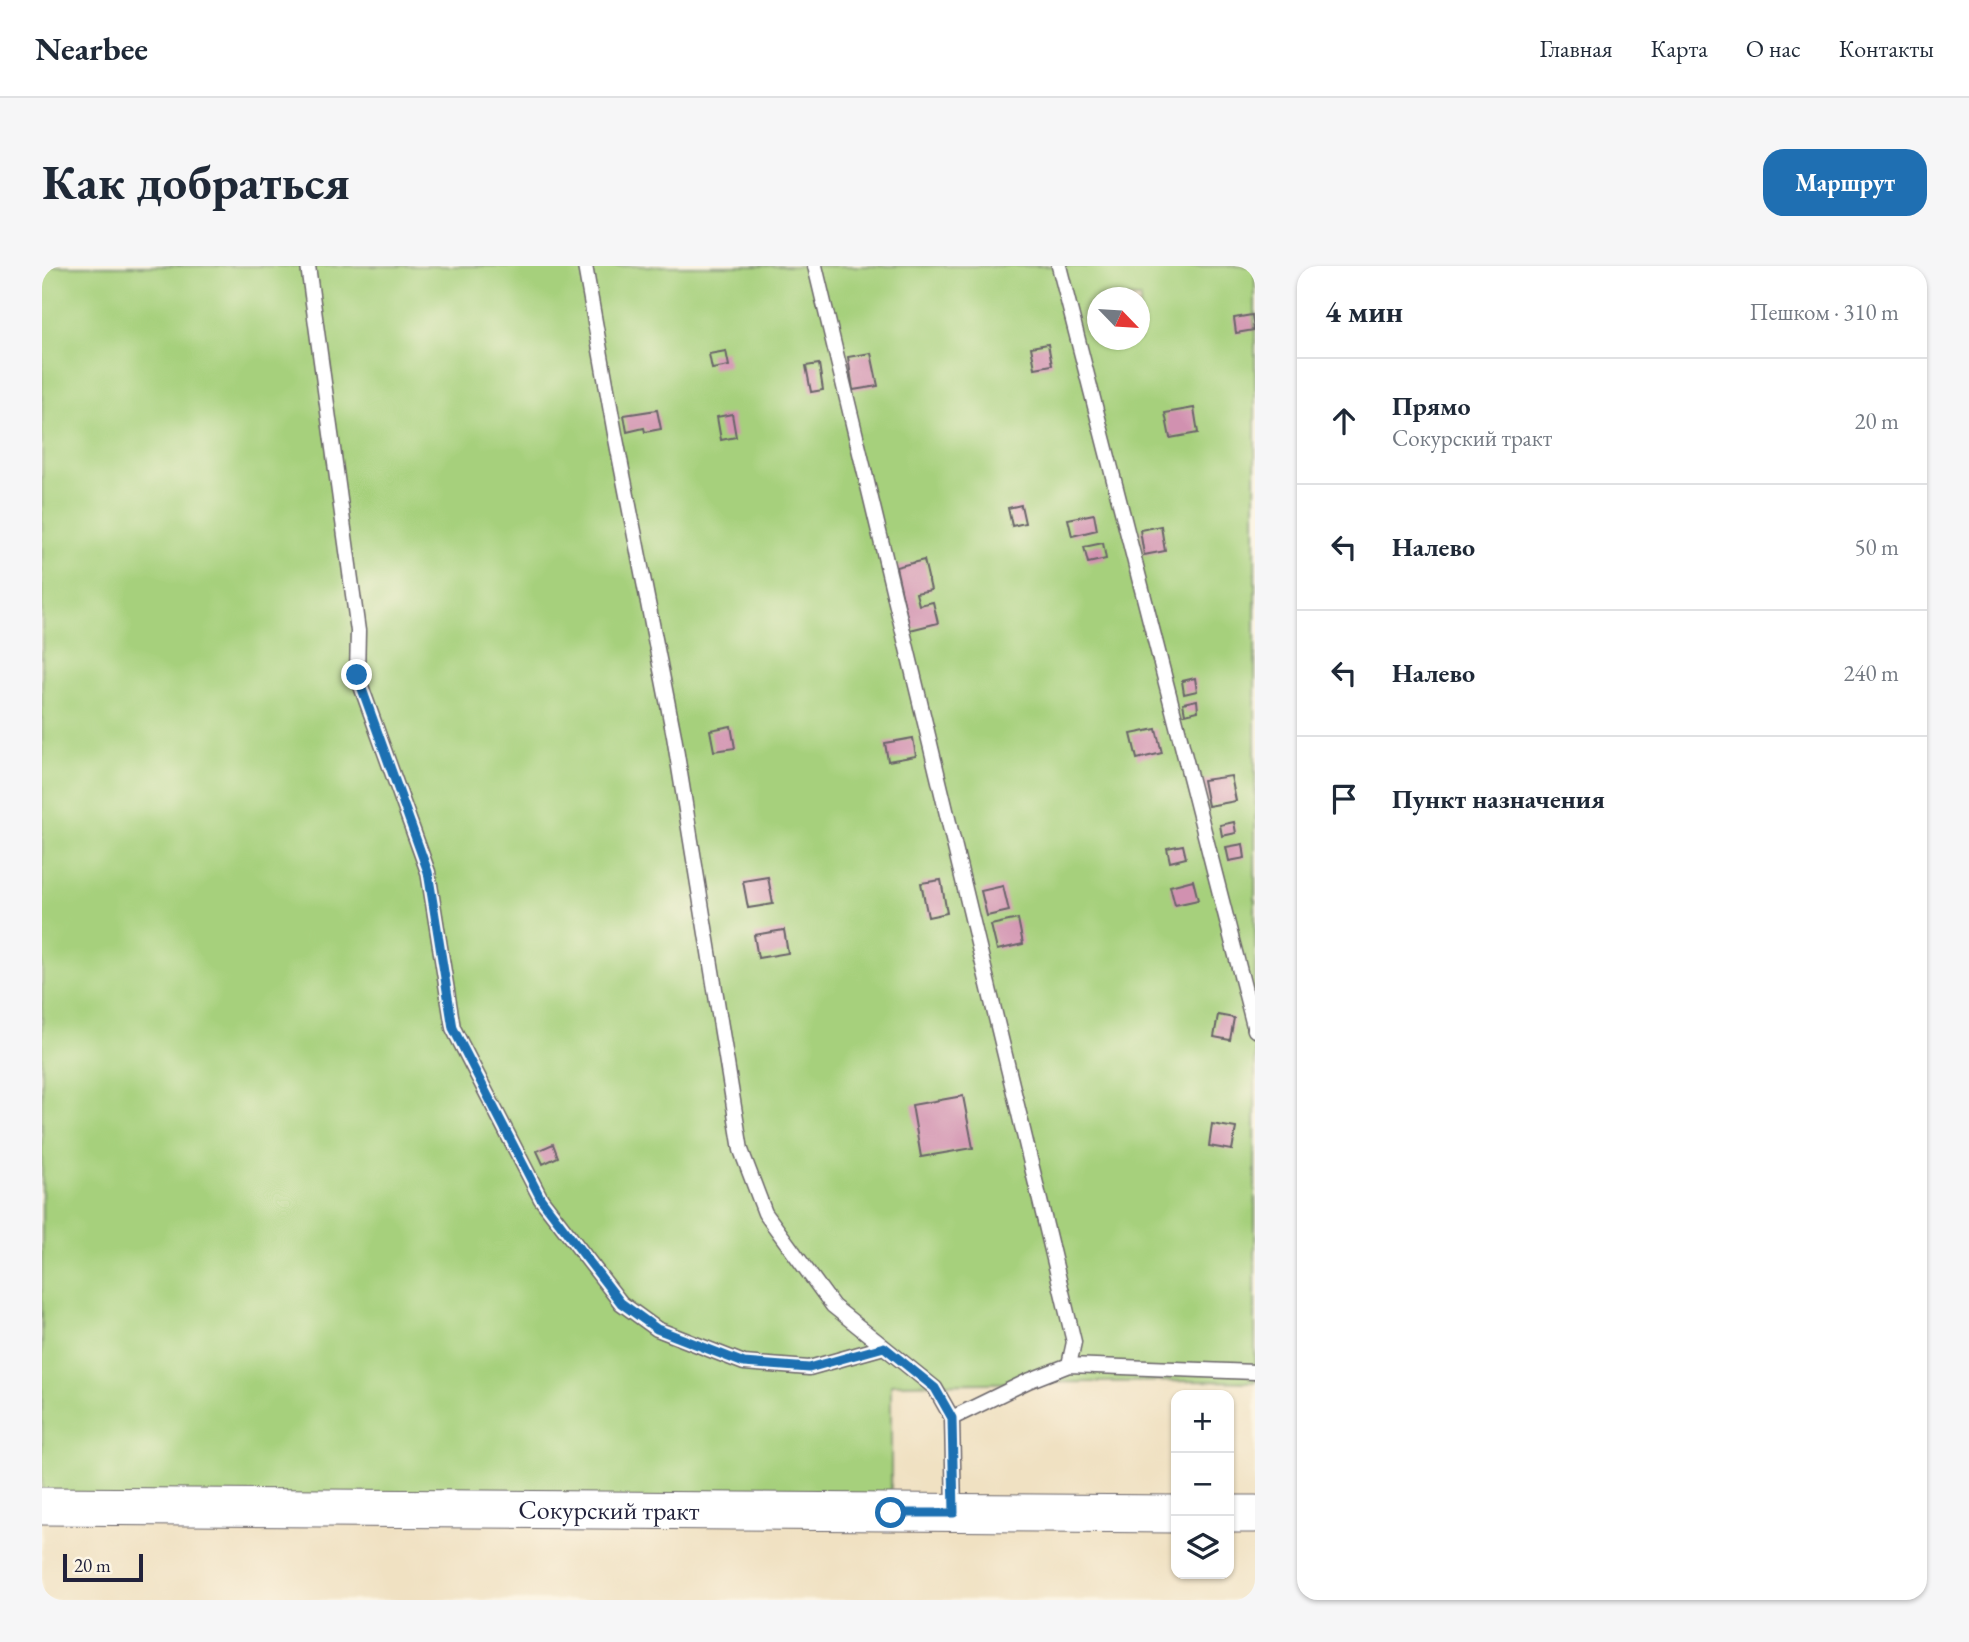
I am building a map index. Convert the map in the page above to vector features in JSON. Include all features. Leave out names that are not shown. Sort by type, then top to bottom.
[{"type":"street","name":"Сокурский тракт","points":[[42,1506],[1171,1514]]},
{"type":"street","points":[[1234,1514],[1255,1514]]},
{"type":"lane","points":[[308,266],[358,631],[357,675],[428,872],[453,1028],[541,1199],[621,1303],[657,1329],[744,1363],[809,1368],[884,1347]]},
{"type":"lane","points":[[585,266],[614,434],[674,736],[741,1150],[765,1213],[833,1306],[935,1388],[952,1418],[954,1513]]},
{"type":"lane","points":[[816,266],[1074,1342],[1069,1365]]},
{"type":"lane","points":[[1059,266],[1255,1030]]},
{"type":"lane","points":[[952,1418],[1028,1381],[1069,1365],[1255,1372]]},
{"type":"green space","points":[[42,266],[1255,266],[1255,1382],[891,1384],[891,1513],[42,1506]]},
{"type":"building","points":[[1252,315],[1254,330],[1236,333],[1234,318]]},
{"type":"building","points":[[1048,344],[1052,365],[1035,368],[1031,347]]},
{"type":"building","points":[[726,351],[729,366],[712,369],[709,354]]},
{"type":"building","points":[[871,353],[878,386],[853,390],[848,357]]},
{"type":"building","points":[[819,364],[823,390],[811,392],[806,366]]},
{"type":"building","points":[[1194,408],[1198,433],[1170,438],[1165,413]]},
{"type":"building","points":[[657,410],[661,429],[645,432],[644,428],[627,432],[624,415]]},
{"type":"building","points":[[732,414],[736,437],[721,440],[717,417]]},
{"type":"building","points":[[1021,505],[1025,523],[1012,526],[1008,508]]},
{"type":"building","points":[[1094,514],[1097,530],[1072,536],[1068,519]]},
{"type":"building","points":[[1161,526],[1165,551],[1144,555],[1140,530]]},
{"type":"building","points":[[1103,543],[1106,559],[1088,563],[1084,547]]},
{"type":"building","points":[[924,560],[931,590],[916,593],[919,605],[933,602],[938,623],[910,630],[896,567]]},
{"type":"building","points":[[1195,678],[1197,691],[1184,694],[1182,681]]},
{"type":"building","points":[[1197,700],[1198,711],[1185,714],[1183,703]]},
{"type":"building","points":[[731,726],[735,748],[714,751],[710,730]]},
{"type":"building","points":[[1156,729],[1162,753],[1137,759],[1131,734]]},
{"type":"building","points":[[913,738],[916,756],[888,761],[885,743]]},
{"type":"building","points":[[1231,776],[1236,801],[1208,806],[1203,780]]},
{"type":"building","points":[[1234,822],[1236,833],[1222,836],[1220,825]]},
{"type":"building","points":[[1243,844],[1245,858],[1229,861],[1226,847]]},
{"type":"building","points":[[1183,845],[1186,858],[1170,862],[1167,848]]},
{"type":"building","points":[[768,877],[773,904],[748,908],[743,881]]},
{"type":"building","points":[[941,880],[947,913],[928,917],[921,883]]},
{"type":"building","points":[[1193,880],[1198,900],[1175,905],[1170,886]]},
{"type":"building","points":[[1003,886],[1009,911],[987,916],[981,891]]},
{"type":"building","points":[[1018,919],[1023,944],[997,950],[991,925]]},
{"type":"building","points":[[784,930],[788,953],[758,958],[754,935]]},
{"type":"building","points":[[1218,1015],[1234,1018],[1230,1040],[1214,1037]]},
{"type":"building","points":[[963,1096],[973,1148],[921,1157],[912,1105]]},
{"type":"building","points":[[1212,1124],[1236,1128],[1232,1150],[1209,1146]]},
{"type":"building","points":[[553,1144],[558,1157],[543,1164],[537,1151]]},
{"type":"route","points":[[357,675],[428,872],[453,1028],[541,1199],[621,1303],[657,1329],[744,1363],[809,1368],[884,1347],[935,1388],[952,1418],[954,1513],[891,1513]]}]
